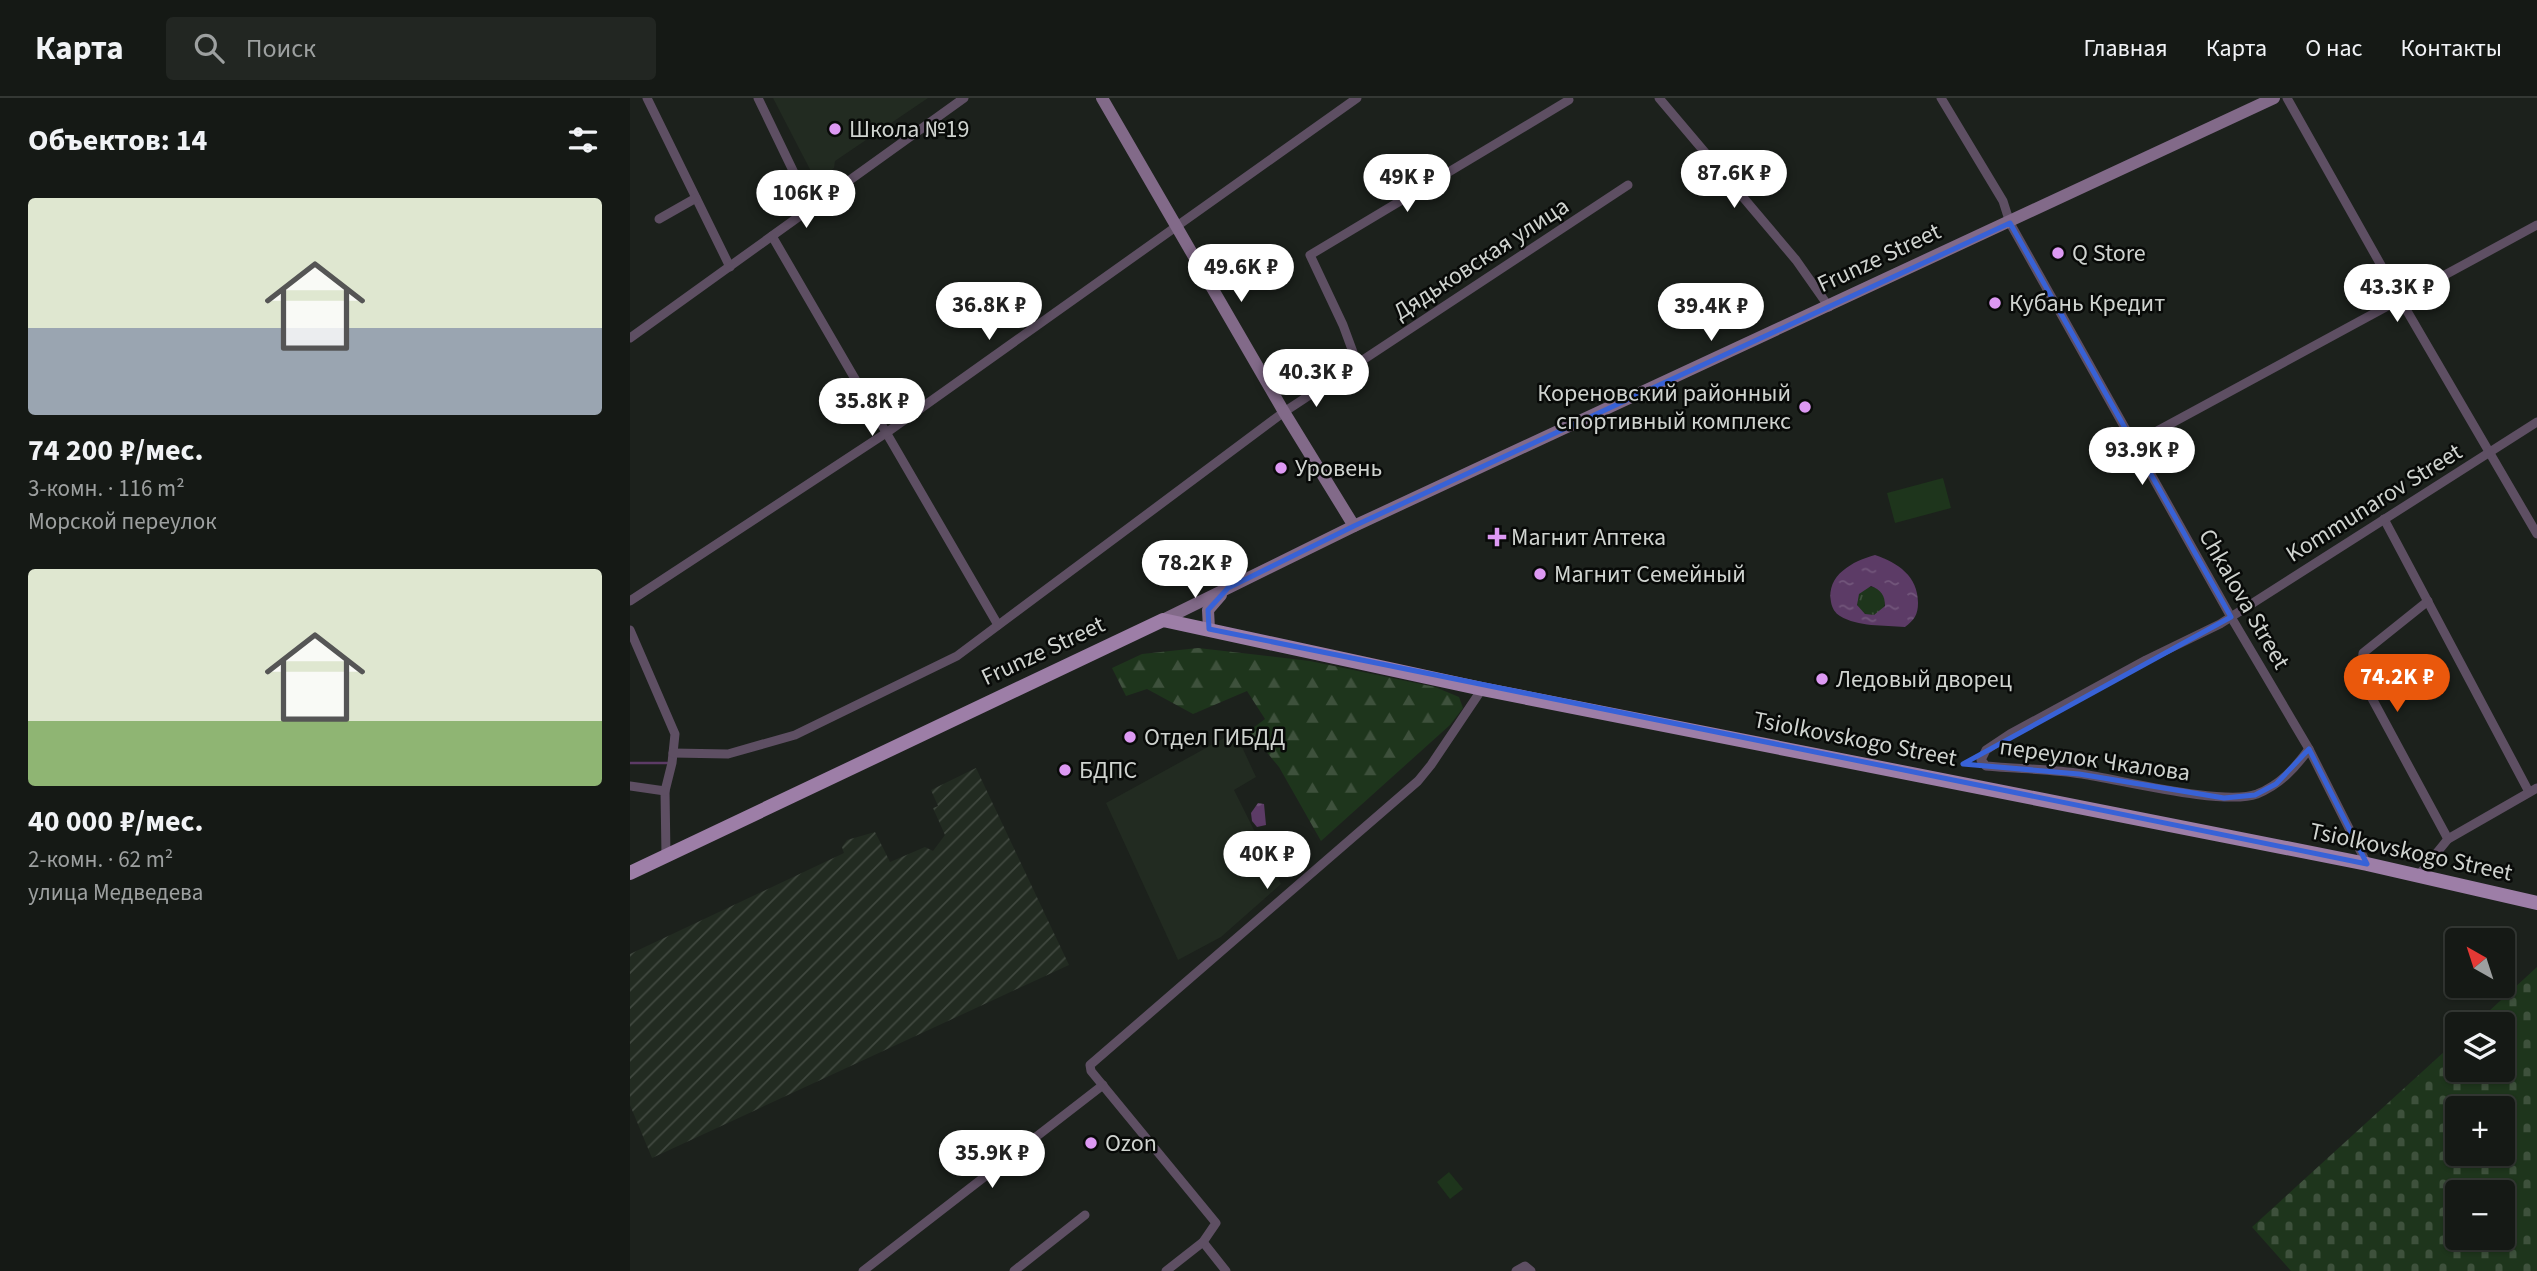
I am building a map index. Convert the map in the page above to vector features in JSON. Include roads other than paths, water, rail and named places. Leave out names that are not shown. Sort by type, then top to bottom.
[{"type":"main road","points":[[1102,98],[1284,412],[1354,526]]},
{"type":"main road","name":"Frunze Street","points":[[630,873],[1163,620],[1354,526],[2274,98]]},
{"type":"main road","points":[[1209,629],[1208,610],[1228,588]]},
{"type":"main road","name":"Tsiolkovskogo Street","points":[[1163,620],[1482,688],[2367,864],[2537,903]]},
{"type":"street","points":[[647,98],[730,267]]},
{"type":"street","points":[[758,98],[811,208]]},
{"type":"street","points":[[630,338],[964,98]]},
{"type":"street","points":[[630,601],[886,433],[1357,98]]},
{"type":"street","points":[[1659,98],[1796,260],[1829,307]]},
{"type":"street","name":"Chkalova Street","points":[[1941,98],[2003,201],[2010,223],[2231,617],[2309,749],[2367,864]]},
{"type":"street","points":[[2287,98],[2537,534]]},
{"type":"street","points":[[1357,363],[1343,325],[1310,255],[1569,100]]},
{"type":"street","name":"Дядьковская улица","points":[[673,753],[728,754],[795,735],[957,656],[1284,412],[1494,276],[1628,185]]},
{"type":"street","points":[[659,219],[696,198]]},
{"type":"street","points":[[2135,443],[2537,225]]},
{"type":"street","points":[[772,236],[998,625]]},
{"type":"street","name":"Kommunarov Street","points":[[2231,617],[2537,422]]},
{"type":"street","points":[[2384,519],[2533,790],[2448,839],[2418,876]]},
{"type":"street","points":[[2428,601],[2363,653],[2361,678],[2448,839]]},
{"type":"street","name":"переулок Чкалова","points":[[2231,617],[2010,734],[1986,750],[1981,760],[1986,766],[2079,774],[2224,798],[2255,795],[2276,784],[2294,770],[2309,749]]},
{"type":"street","points":[[630,630],[675,734],[665,790],[666,856]]},
{"type":"street","points":[[1166,1271],[1203,1242],[1216,1223],[1091,1071],[1090,1065],[1096,1057],[1418,781],[1432,765],[1482,688]]},
{"type":"street","points":[[630,786],[665,790]]},
{"type":"street","points":[[863,1271],[1103,1085]]},
{"type":"street","points":[[1014,1271],[1085,1215]]},
{"type":"street","points":[[1203,1242],[1226,1271]]},
{"type":"water","points":[[1875,555],[1891,562],[1905,572],[1915,585],[1917,611],[1905,627],[1847,620],[1833,608],[1831,592],[1837,577],[1850,565]],"holes":[[[1871,586],[1880,591],[1885,606],[1874,615],[1865,614],[1857,605],[1859,594]]]},
{"type":"water","points":[[1258,803],[1264,804],[1266,825],[1257,827],[1252,821],[1251,813]]},
{"type":"waterway","points":[[630,763],[669,763]]},
{"type":"place","name":"Школа №19","points":[[835,129]]},
{"type":"place","name":"Q Store","points":[[2058,253]]},
{"type":"place","name":"Кубань Кредит","points":[[1995,303]]},
{"type":"place","name":"Кореновский районный спортивный комплекс","points":[[1805,407]]},
{"type":"place","name":"Уровень","points":[[1281,468]]},
{"type":"place","name":"Магнит Аптека","points":[[1497,537]]},
{"type":"place","name":"Магнит Семейный","points":[[1540,574]]},
{"type":"place","name":"Ледовый дворец","points":[[1822,679]]},
{"type":"place","name":"Отдел ГИБДД","points":[[1130,737]]},
{"type":"place","name":"БДПС","points":[[1065,770]]},
{"type":"place","name":"Ozon","points":[[1091,1143]]}]
